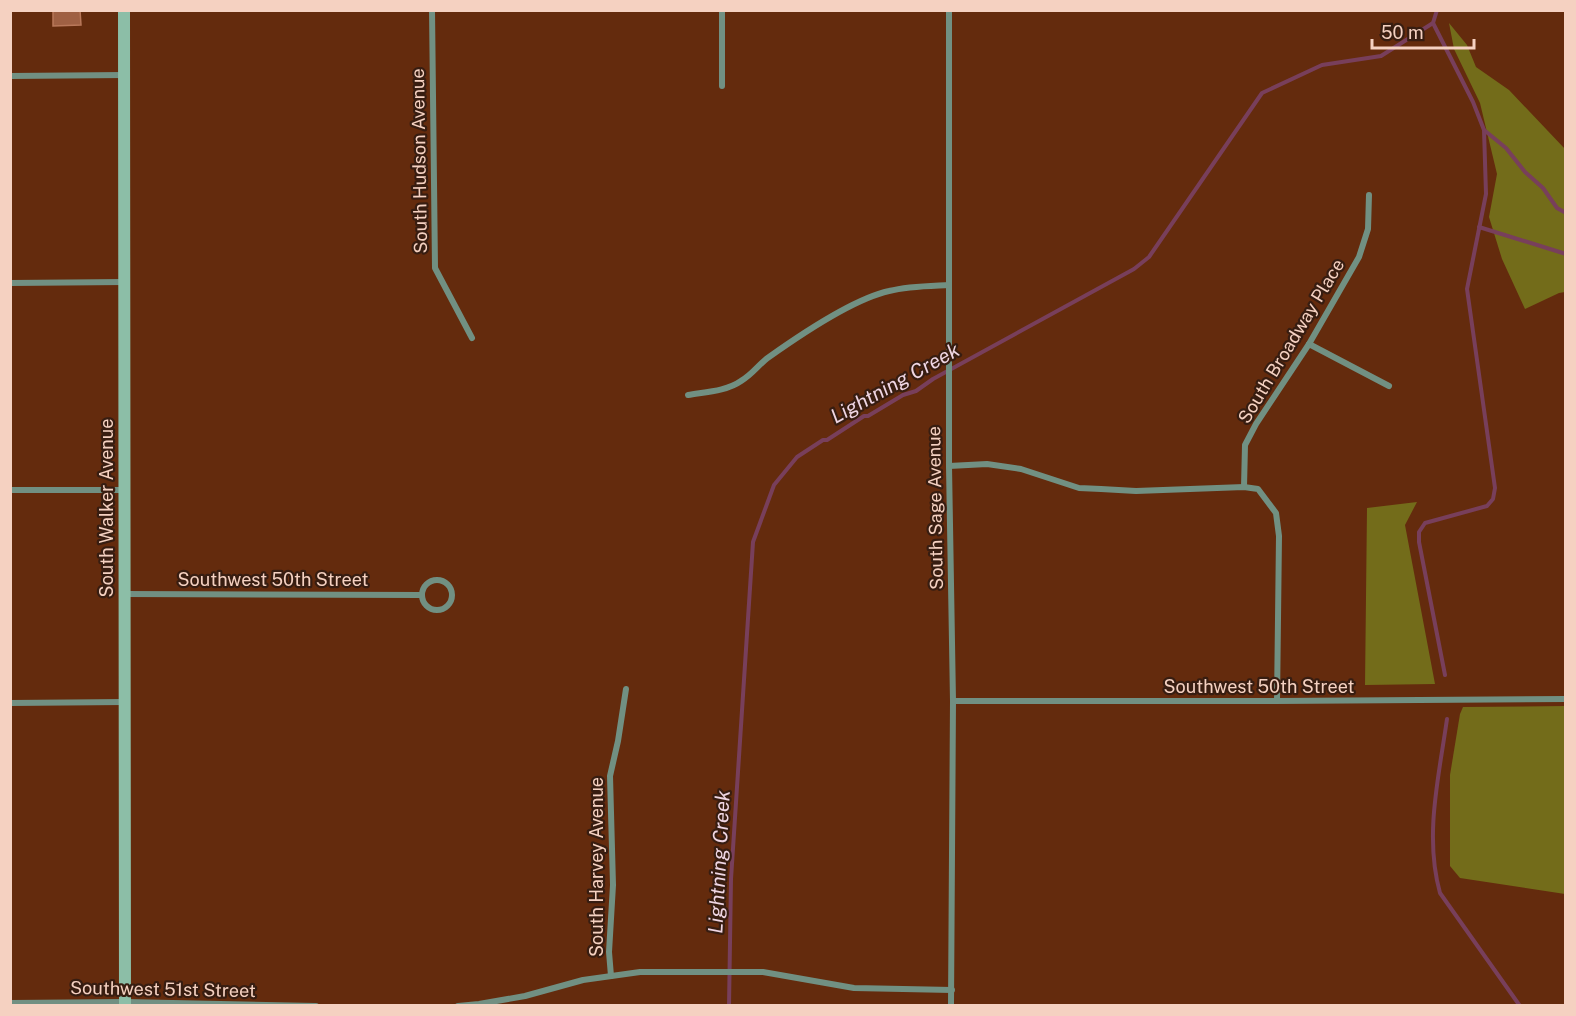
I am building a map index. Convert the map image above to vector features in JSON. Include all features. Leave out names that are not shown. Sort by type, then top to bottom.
[{"type":"main road","name":"South Walker Avenue","points":[[124,10],[125,1004]]},
{"type":"street","name":"South Hudson Avenue","points":[[432,10],[435,268],[472,338]]},
{"type":"street","points":[[722,10],[722,86]]},
{"type":"street","name":"South Sage Avenue","points":[[949,10],[949,466],[953,701],[951,1005]]},
{"type":"street","points":[[10,76],[124,75]]},
{"type":"street","name":"South Broadway Place","points":[[1244,487],[1245,445],[1256,424],[1309,344],[1359,257],[1368,229],[1368,195]]},
{"type":"street","points":[[10,283],[124,282]]},
{"type":"street","points":[[688,395],[741,382],[766,359],[860,302],[890,290],[949,285]]},
{"type":"street","points":[[1309,344],[1389,386]]},
{"type":"street","points":[[949,466],[987,464],[1021,469],[1079,488],[1136,491],[1244,487],[1258,489],[1276,513],[1279,536],[1277,701]]},
{"type":"street","points":[[10,490],[124,490]]},
{"type":"street","points":[[438,580],[451,588],[452,598],[447,607],[437,610],[424,602],[422,595],[428,583],[438,580]]},
{"type":"street","name":"Southwest 50th Street","points":[[124,594],[422,595]]},
{"type":"street","name":"South Harvey Avenue","points":[[611,976],[609,952],[613,885],[610,776],[626,689]]},
{"type":"street","name":"Southwest 50th Street","points":[[953,701],[1566,699]]},
{"type":"street","points":[[10,703],[124,702]]},
{"type":"street","points":[[458,1005],[525,996],[583,980],[640,972],[763,972],[854,988],[952,990]]},
{"type":"street","name":"Southwest 51st Street","points":[[10,1003],[316,1005]]},
{"type":"shaded area","points":[[1449,23],[1467,45],[1476,67],[1509,90],[1565,149],[1565,292],[1525,309],[1502,259],[1489,217],[1497,174],[1480,103],[1454,49]]},
{"type":"shaded area","points":[[1417,502],[1405,525],[1435,684],[1365,685],[1367,508]]},
{"type":"shaded area","points":[[1565,706],[1565,894],[1460,878],[1450,866],[1450,775],[1463,707]]},
{"type":"building","points":[[53,10],[80,10],[81,25],[53,26]]},
{"type":"waterway","name":"Lightning Creek","points":[[729,1006],[731,879],[753,542],[774,485],[797,457],[823,440],[827,440],[864,416],[868,416],[903,395],[916,391],[933,379],[1134,269],[1149,257],[1262,93],[1322,65],[1381,56],[1433,23],[1437,10]]},
{"type":"waterway","points":[[1433,23],[1473,102],[1484,130],[1486,194],[1467,289],[1495,488],[1493,499],[1487,506],[1425,523],[1419,532],[1445,675]]},
{"type":"waterway","points":[[1484,130],[1506,148],[1525,172],[1543,188],[1557,208],[1566,213]]},
{"type":"waterway","points":[[1479,227],[1566,254]]},
{"type":"waterway","points":[[1447,719],[1434,806],[1433,828],[1435,871],[1440,893],[1520,1006]]}]
